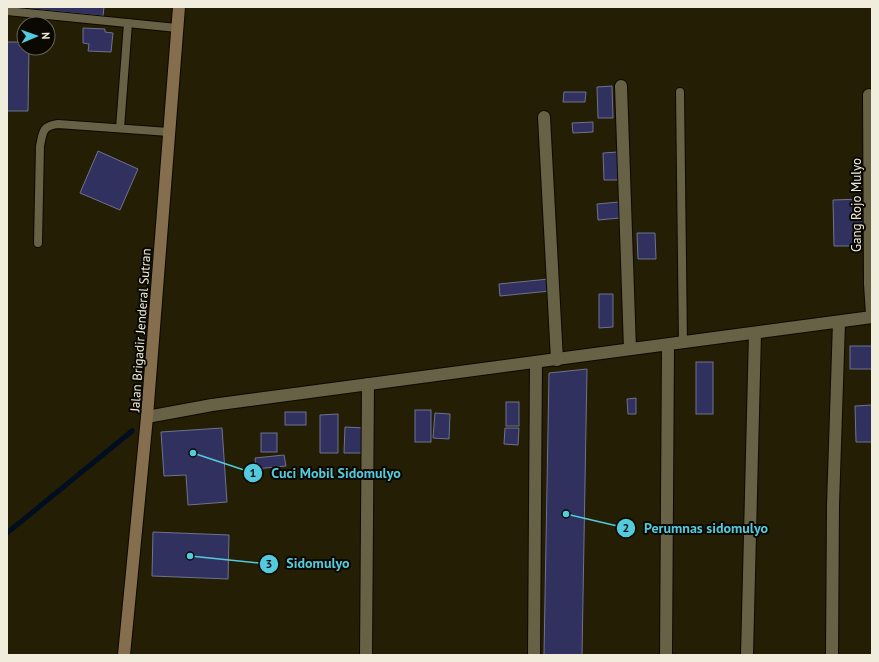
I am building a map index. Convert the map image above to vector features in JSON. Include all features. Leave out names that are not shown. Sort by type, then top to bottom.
[{"type":"main road","name":"Jalan Brigadir Jenderal Sutran","points":[[124,655],[147,417],[179,7]]},
{"type":"street","points":[[621,86],[630,350]]},
{"type":"street","name":"Gang Rojo Mulyo","points":[[869,95],[870,284],[872,314]]},
{"type":"street","points":[[544,117],[557,355]]},
{"type":"street","points":[[147,417],[212,405],[536,362],[557,355],[630,350],[668,345],[683,338],[755,333],[872,317]]},
{"type":"street","points":[[832,655],[833,505],[839,322]]},
{"type":"street","points":[[747,655],[755,333]]},
{"type":"street","points":[[666,655],[668,345]]},
{"type":"street","points":[[534,655],[536,362]]},
{"type":"street","points":[[366,655],[368,384]]},
{"type":"lane","points":[[7,11],[177,28]]},
{"type":"lane","points":[[120,128],[128,23]]},
{"type":"lane","points":[[680,92],[683,338]]},
{"type":"lane","points":[[38,243],[40,146],[43,131],[48,125],[58,124],[169,132]]},
{"type":"building","points":[[13,7],[104,7],[103,16]]},
{"type":"building","points":[[83,28],[105,29],[105,32],[113,33],[111,52],[88,51],[89,44],[83,43]]},
{"type":"building","points":[[7,42],[16,42],[16,56],[29,56],[28,111],[7,111]]},
{"type":"building","points":[[612,86],[613,118],[598,118],[597,87]]},
{"type":"building","points":[[564,92],[586,92],[585,102],[563,102]]},
{"type":"building","points":[[593,122],[593,132],[573,133],[572,123]]},
{"type":"building","points":[[98,151],[138,169],[120,210],[80,193]]},
{"type":"building","points":[[618,152],[619,180],[604,180],[603,153]]},
{"type":"building","points":[[863,199],[864,246],[834,246],[833,200]]},
{"type":"building","points":[[619,202],[620,218],[598,220],[597,204]]},
{"type":"building","points":[[637,233],[655,233],[656,259],[638,259]]},
{"type":"building","points":[[549,279],[550,291],[500,296],[499,284]]},
{"type":"building","points":[[599,294],[613,294],[613,327],[599,328]]},
{"type":"building","points":[[850,346],[872,346],[872,369],[850,369]]},
{"type":"building","points":[[696,362],[713,362],[713,414],[696,414]]},
{"type":"building","points":[[587,369],[582,655],[544,655],[549,373]]},
{"type":"building","points":[[636,398],[636,414],[628,414],[627,399]]},
{"type":"building","points":[[506,402],[519,402],[519,426],[506,426]]},
{"type":"building","points":[[872,405],[872,442],[856,442],[855,406]]},
{"type":"building","points":[[415,410],[431,410],[431,442],[415,442]]},
{"type":"building","points":[[285,412],[306,412],[306,425],[285,425]]},
{"type":"building","points":[[435,413],[450,414],[449,439],[433,438]]},
{"type":"building","points":[[338,414],[338,453],[320,453],[320,415]]},
{"type":"building","points":[[345,427],[366,428],[365,453],[344,453]]},
{"type":"building","points":[[222,428],[227,502],[188,505],[186,475],[164,476],[161,432]]},
{"type":"building","points":[[505,428],[519,428],[518,445],[504,444]]},
{"type":"building","points":[[261,433],[277,433],[277,452],[261,452]]},
{"type":"building","points":[[284,455],[286,466],[256,469],[255,458]]},
{"type":"building","points":[[153,532],[229,535],[228,579],[152,576]]},
{"type":"waterway","points":[[7,533],[132,431]]},
{"type":"place","name":"Cuci Mobil Sidomulyo","points":[[193,453]]},
{"type":"place","name":"Perumnas sidomulyo","points":[[566,514]]},
{"type":"place","name":"Sidomulyo","points":[[190,556]]}]
